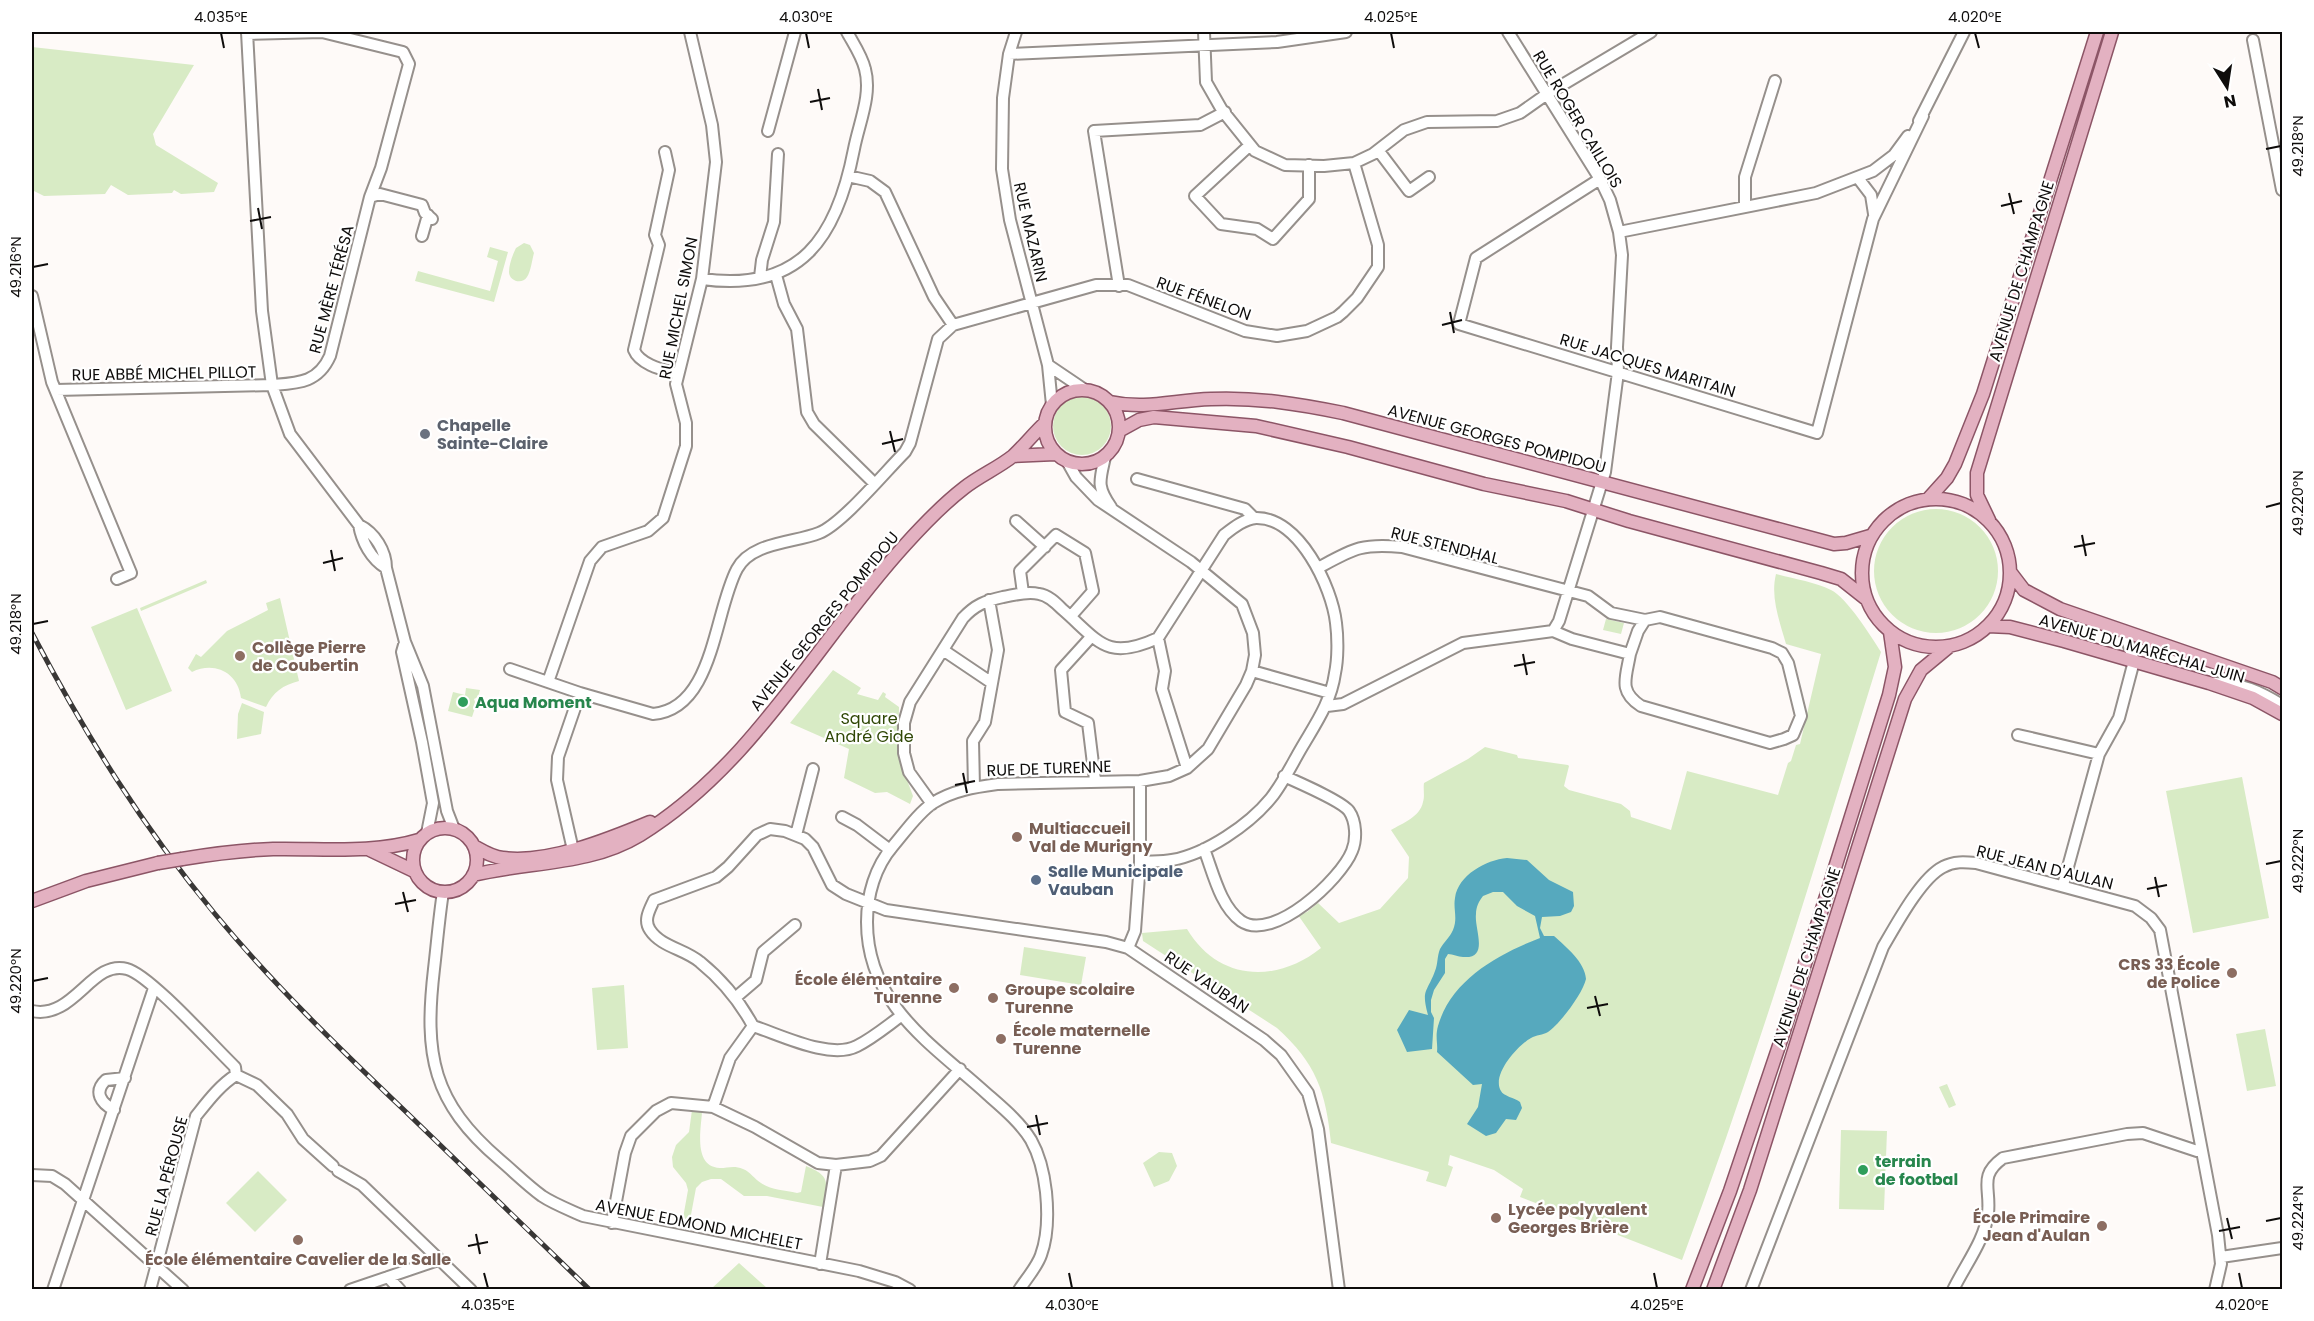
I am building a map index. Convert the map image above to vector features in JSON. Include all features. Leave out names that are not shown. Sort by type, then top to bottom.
[{"type":"main road","name":"AVENUE DE CHAMPAGNE","points":[[1929,498],[1947,478],[1955,464],[1983,394],[2097,32]]},
{"type":"main road","name":"AVENUE DE CHAMPAGNE","points":[[1989,520],[1977,495],[1977,473],[2112,32]]},
{"type":"main road","points":[[1085,390],[1095,392],[1110,402],[1119,421],[1119,431],[1112,450],[1105,457],[1086,464],[1066,461],[1055,454],[1045,434],[1045,423],[1052,405],[1067,393],[1085,390]]},
{"type":"main road","name":"AVENUE GEORGES POMPIDOU","points":[[1110,402],[1130,406],[1147,406],[1209,399],[1253,398],[1302,404],[1834,544],[1870,536]]},
{"type":"main road","points":[[1119,431],[1139,420],[1154,417],[1256,426],[1566,501],[1835,577],[1851,586],[1865,598]]},
{"type":"main road","name":"AVENUE GEORGES POMPIDOU","points":[[473,875],[504,867],[541,865],[575,859],[606,850],[639,836],[668,815],[704,786],[764,723],[903,547],[931,517],[963,489],[1013,456],[1045,423]]},
{"type":"main road","points":[[1013,456],[1055,454]]},
{"type":"main road","points":[[1929,498],[1951,499],[1971,507],[1989,520],[2001,535],[2008,553],[2011,573],[2008,592],[2001,610],[1988,626],[1971,639],[1950,646],[1929,647],[1908,642],[1890,632],[1875,617],[1865,598],[1861,578],[1863,556],[1870,536],[1885,517],[1906,504],[1929,498]]},
{"type":"main road","name":"AVENUE DU MARÉCHAL JUIN","points":[[2011,573],[2024,590],[2061,609],[2272,682],[2283,688]]},
{"type":"main road","name":"AVENUE DU MARÉCHAL JUIN","points":[[1988,626],[2010,627],[2208,683],[2253,698],[2283,714]]},
{"type":"main road","name":"AVENUE DE CHAMPAGNE","points":[[1692,1290],[1730,1191],[1783,1034],[1893,679],[1894,656],[1890,632]]},
{"type":"main road","name":"AVENUE DE CHAMPAGNE","points":[[1715,1286],[1750,1190],[1905,699],[1921,670],[1950,646]]},
{"type":"main road","name":"AVENUE GEORGES POMPIDOU","points":[[474,846],[504,859],[549,855],[595,844],[668,815]]},
{"type":"main road","points":[[32,901],[86,881],[158,863],[211,854],[273,849],[366,849],[398,846],[445,828],[454,829],[469,838],[477,855],[473,875],[465,885],[442,892],[426,886],[414,871],[366,849]]},
{"type":"main road","points":[[414,871],[413,855],[423,836]]},
{"type":"street","name":"RUE MÈRE TÉRÉSA","points":[[247,33],[322,32],[403,52],[409,64],[381,168],[370,197],[326,366],[319,374],[307,380],[272,385]]},
{"type":"street","name":"RUE MICHEL SIMON","points":[[548,682],[587,568],[594,555],[602,547],[612,542],[648,531],[663,518],[686,446],[686,423],[676,384],[702,279],[716,170],[716,146],[690,32]]},
{"type":"street","points":[[768,131],[795,32]]},
{"type":"street","points":[[702,279],[723,282],[776,275],[811,252],[829,227],[842,200],[867,90],[865,68],[847,32]]},
{"type":"street","name":"RUE MAZARIN","points":[[1016,32],[1009,54],[1004,98],[1002,169],[1010,220],[1048,365],[1047,374],[1052,405]]},
{"type":"street","points":[[1204,32],[1206,81],[1225,112],[1254,151],[1285,165],[1354,164],[1378,150],[1404,130],[1427,122],[1497,121],[1520,113],[1546,94],[1651,32]]},
{"type":"street","points":[[1009,54],[1276,42],[1346,32]]},
{"type":"street","name":"RUE ROGER CAILLOIS","points":[[1508,32],[1600,180],[1610,200],[1619,232],[1622,255],[1617,347],[1618,372],[1605,472],[1559,621],[1553,631]]},
{"type":"street","points":[[1619,232],[1815,193],[1858,178],[1880,166],[1894,155],[1923,116],[1964,32]]},
{"type":"street","points":[[247,33],[262,311],[272,385],[290,434],[359,525],[361,538],[377,563],[386,568],[405,642],[423,687],[447,811],[454,829]]},
{"type":"street","points":[[2253,40],[2283,190]]},
{"type":"street","points":[[1745,207],[1745,177],[1775,81]]},
{"type":"street","points":[[1119,286],[1094,130],[1200,125],[1225,112]]},
{"type":"street","name":"RUE JACQUES MARITAIN","points":[[1600,180],[1476,258],[1459,324],[1817,433],[1874,214],[1923,116]]},
{"type":"street","points":[[1250,145],[1195,196],[1221,224],[1257,229],[1273,239],[1308,199],[1309,165]]},
{"type":"street","points":[[1378,150],[1409,191],[1429,177]]},
{"type":"street","points":[[665,152],[669,170],[655,235],[659,246],[634,350],[636,355],[645,361],[678,374]]},
{"type":"street","points":[[760,277],[762,260],[774,222],[778,154]]},
{"type":"street","name":"RUE FÉNELON","points":[[953,325],[1096,285],[1128,285],[1245,331],[1277,336],[1307,331],[1337,317],[1357,298],[1378,267],[1378,245],[1354,164]]},
{"type":"street","points":[[1880,166],[1886,174],[1886,190]]},
{"type":"street","points":[[510,669],[580,693],[653,714],[664,713],[675,708],[688,697],[708,658],[737,567],[748,555],[761,549],[820,533],[836,523],[905,452],[910,443],[938,339],[953,325],[934,297],[885,192],[870,181],[848,176]]},
{"type":"street","points":[[1858,178],[1871,195],[1874,214]]},
{"type":"street","points":[[370,197],[380,194],[422,205],[430,217],[422,236]]},
{"type":"street","points":[[776,275],[784,304],[797,329],[807,412],[814,424],[874,483]]},
{"type":"street","name":"RUE ABBÉ MICHEL PILLOT","points":[[32,296],[56,390],[131,573],[117,579]]},
{"type":"street","points":[[1048,365],[1085,390]]},
{"type":"street","name":"RUE ABBÉ MICHEL PILLOT","points":[[56,390],[272,385]]},
{"type":"street","name":"RUE DE TURENNE","points":[[1105,457],[1099,484],[1101,493],[1113,509]]},
{"type":"street","name":"RUE DE TURENNE","points":[[1018,1290],[1041,1257],[1046,1232],[1047,1203],[1044,1172],[1032,1142],[1023,1128],[901,1016],[883,989],[875,971],[868,941],[868,904],[874,878],[890,850],[932,804],[950,795],[974,787],[998,784],[1095,780],[1140,781],[1169,776],[1186,768],[1208,749],[1246,685],[1255,655],[1253,633],[1242,604],[1200,570],[1098,501],[1086,489],[1066,461]]},
{"type":"street","points":[[1137,479],[1245,509],[1254,518]]},
{"type":"street","points":[[932,804],[909,772],[904,753],[904,723],[910,702],[963,618],[972,608],[982,602],[1023,593],[1042,594],[1071,616],[1091,637],[1112,648],[1144,644],[1158,638],[1224,535],[1238,524],[1254,518],[1270,520],[1285,528],[1310,556],[1325,582],[1336,623],[1335,673],[1327,706],[1273,796],[1242,827],[1204,849],[1173,860],[1140,862]]},
{"type":"street","points":[[1016,521],[1045,547]]},
{"type":"street","points":[[1023,593],[1020,571],[1056,535],[1085,553],[1093,591],[1071,616]]},
{"type":"street","name":"RUE STENDHAL","points":[[1318,568],[1354,549],[1374,544],[1402,547],[1588,596],[1611,614],[1645,620],[1660,617],[1772,648],[1782,653],[1788,663],[1801,716],[1798,726],[1793,735],[1770,742],[1641,706],[1631,700],[1624,688],[1630,654]]},
{"type":"street","points":[[974,787],[973,741],[985,722],[998,651],[989,600]]},
{"type":"street","points":[[1327,706],[1343,704],[1464,643],[1553,631],[1572,639],[1630,654],[1638,631],[1645,620]]},
{"type":"street","points":[[2063,885],[2099,754],[2119,718],[2134,661],[2124,631]]},
{"type":"street","points":[[1091,637],[1061,670],[1065,712],[1088,723],[1095,780]]},
{"type":"street","points":[[1158,638],[1165,671],[1162,689],[1186,768]]},
{"type":"street","points":[[405,642],[402,652],[433,803],[423,836]]},
{"type":"street","points":[[943,650],[992,683]]},
{"type":"street","points":[[1252,671],[1330,693]]},
{"type":"street","points":[[2208,683],[2235,683],[2265,694],[2283,705]]},
{"type":"street","points":[[573,850],[557,780],[558,757],[580,693]]},
{"type":"street","points":[[2018,735],[2099,754]]},
{"type":"street","points":[[813,769],[796,836],[785,831],[770,829],[757,835],[716,877],[654,900],[647,914],[648,928],[658,939],[700,961],[741,1004],[753,1026],[826,1050],[840,1051],[856,1047],[901,1016]]},
{"type":"street","points":[[1204,849],[1229,909],[1243,922],[1266,926],[1279,921],[1310,901],[1340,869],[1352,850],[1356,831],[1349,810],[1284,776]]},
{"type":"street","points":[[1128,948],[1135,931],[1140,862],[1140,781]]},
{"type":"street","points":[[842,817],[865,830],[890,850]]},
{"type":"street","name":"RUE VAUBAN","points":[[796,836],[805,839],[813,847],[832,885],[868,904],[886,910],[1106,942],[1128,948],[1264,1040],[1281,1055],[1308,1093],[1318,1129],[1339,1290]]},
{"type":"street","name":"RUE JEAN D'AULAN","points":[[1751,1290],[1883,947],[1909,903],[1932,874],[1943,867],[1963,862],[1976,863],[2063,885],[2135,906],[2151,918],[2160,930],[2222,1257],[2215,1290]]},
{"type":"street","name":"AVENUE EDMOND MICHELET","points":[[442,892],[429,1023],[433,1062],[447,1100],[465,1126],[543,1197],[583,1216],[859,1271],[895,1282],[910,1290]]},
{"type":"street","points":[[735,998],[756,980],[763,952],[795,925]]},
{"type":"street","points":[[32,1011],[45,1012],[61,1008],[102,974],[113,968],[132,971],[152,986],[235,1067],[236,1075],[257,1085],[287,1114],[303,1139],[335,1168],[362,1185],[471,1289]]},
{"type":"street","points":[[53,1290],[80,1197],[125,1078],[152,986]]},
{"type":"street","points":[[713,1107],[730,1058],[753,1026]]},
{"type":"street","points":[[612,1223],[625,1153],[631,1136],[656,1111],[671,1103],[713,1107],[818,1162],[836,1165],[870,1161],[881,1156],[960,1069]]},
{"type":"street","name":"RUE LA PÉROUSE","points":[[150,1290],[196,1116],[212,1095],[236,1075]]},
{"type":"street","points":[[114,1110],[102,1101],[98,1090],[106,1080],[112,1077],[125,1078]]},
{"type":"street","points":[[1953,1290],[1986,1223],[1987,1177],[1993,1165],[2003,1158],[2127,1134],[2143,1134],[2202,1151]]},
{"type":"street","points":[[820,1264],[836,1165]]},
{"type":"street","points":[[32,1175],[52,1176],[80,1197],[183,1290]]},
{"type":"street","points":[[2222,1257],[2283,1248]]},
{"type":"street","points":[[350,1290],[438,1260]]},
{"type":"street","points":[[388,1277],[400,1290]]},
{"type":"green space","points":[[32,47],[194,65],[153,134],[156,145],[218,183],[214,192],[181,194],[174,190],[172,193],[128,195],[111,185],[105,194],[44,196],[32,190]]},
{"type":"green space","points":[[524,243],[530,245],[534,253],[527,277],[522,281],[516,281],[511,278],[509,272],[512,256],[516,248]]},
{"type":"green space","points":[[490,247],[508,252],[494,302],[415,281],[418,271],[490,291],[498,261],[487,257]]},
{"type":"green space","points":[[1076,397],[1088,397],[1103,405],[1111,420],[1111,432],[1103,447],[1088,455],[1076,455],[1061,447],[1053,432],[1053,420],[1061,405]]},
{"type":"green space","points":[[1936,509],[1960,514],[1971,519],[1980,527],[1988,536],[1993,547],[1998,571],[1993,595],[1988,606],[1980,615],[1971,623],[1960,628],[1936,633],[1912,628],[1901,623],[1892,615],[1884,606],[1879,595],[1874,571],[1879,547],[1884,536],[1892,527],[1901,519],[1912,514]]},
{"type":"green space","points":[[1776,574],[1818,585],[1837,594],[1858,618],[1881,652],[1761,1034],[1682,1260],[1520,1197],[1523,1189],[1494,1170],[1450,1155],[1448,1165],[1453,1167],[1446,1187],[1426,1181],[1429,1172],[1331,1143],[1326,1108],[1317,1080],[1310,1066],[1290,1041],[1277,1028],[1143,941],[1142,933],[1187,929],[1200,946],[1215,959],[1249,972],[1267,972],[1304,960],[1321,948],[1298,915],[1307,912],[1318,903],[1339,923],[1380,909],[1408,878],[1409,857],[1391,830],[1418,812],[1424,800],[1424,783],[1485,747],[1517,755],[1518,758],[1568,765],[1564,786],[1569,790],[1621,804],[1630,811],[1631,817],[1671,830],[1687,771],[1778,795],[1788,763],[1791,761],[1796,745],[1800,744],[1821,654],[1786,644],[1775,601]]},
{"type":"green space","points":[[206,580],[207,583],[141,611],[140,608]]},
{"type":"green space","points":[[280,598],[299,681],[279,690],[266,707],[241,698],[235,681],[224,671],[209,668],[192,672],[188,668],[196,654],[201,657],[227,631],[268,610],[266,603]]},
{"type":"green space","points":[[137,608],[172,691],[126,710],[91,627]]},
{"type":"green space","points":[[1606,619],[1624,623],[1621,634],[1603,630]]},
{"type":"green space","name":"Square André Gide","points":[[833,670],[861,688],[857,694],[878,700],[883,692],[886,694],[885,697],[899,707],[898,756],[913,796],[910,804],[887,792],[875,793],[844,778],[849,749],[790,723]]},
{"type":"green space","name":"Aqua Moment","points":[[466,688],[480,690],[478,697],[474,699],[476,705],[472,717],[448,711],[453,692],[465,695]]},
{"type":"green space","points":[[242,703],[264,712],[261,734],[237,739],[238,714]]},
{"type":"green space","points":[[2242,777],[2269,918],[2193,933],[2166,791]]},
{"type":"green space","points":[[1024,947],[1086,957],[1081,985],[1020,975]]},
{"type":"green space","points":[[624,985],[628,1048],[597,1050],[592,988]]},
{"type":"green space","points":[[2265,1029],[2276,1086],[2247,1091],[2236,1034]]},
{"type":"green space","points":[[1947,1084],[1956,1105],[1949,1108],[1939,1087]]},
{"type":"green space","points":[[692,1110],[702,1112],[700,1146],[702,1154],[711,1166],[740,1168],[765,1185],[797,1193],[801,1192],[806,1166],[824,1177],[826,1192],[823,1207],[767,1196],[744,1196],[721,1179],[711,1179],[702,1182],[696,1188],[690,1220],[683,1218],[688,1190],[686,1183],[673,1167],[672,1157],[676,1145],[689,1132]]},
{"type":"green space","name":"terrain de footbal","points":[[1841,1130],[1887,1131],[1884,1210],[1839,1209]]},
{"type":"green space","points":[[1159,1152],[1172,1153],[1177,1166],[1169,1181],[1154,1187],[1143,1163]]},
{"type":"green space","points":[[258,1171],[287,1200],[255,1232],[226,1203]]},
{"type":"green space","points":[[739,1263],[768,1289],[711,1289]]},
{"type":"water","points":[[1507,858],[1527,860],[1549,880],[1573,892],[1574,906],[1571,912],[1560,916],[1542,917],[1540,928],[1544,936],[1554,936],[1574,955],[1586,979],[1576,1000],[1559,1022],[1548,1032],[1526,1042],[1507,1061],[1500,1077],[1501,1091],[1520,1102],[1522,1108],[1516,1120],[1506,1119],[1496,1133],[1486,1136],[1467,1124],[1478,1107],[1482,1084],[1473,1085],[1437,1052],[1438,1026],[1444,1010],[1465,982],[1508,952],[1540,938],[1535,916],[1517,906],[1503,892],[1493,892],[1483,896],[1476,911],[1479,942],[1476,953],[1463,957],[1448,954],[1445,959],[1445,973],[1434,990],[1431,1000],[1431,1012],[1434,1018],[1432,1049],[1407,1052],[1397,1030],[1409,1010],[1428,1015],[1425,995],[1436,968],[1440,949],[1453,930],[1455,898],[1461,882],[1482,865]]},
{"type":"railway","points":[[32,633],[116,778],[163,847],[215,914],[330,1039],[590,1290]]},
{"type":"place","name":"Chapelle Sainte-Claire","points":[[425,434]]},
{"type":"place","name":"Collège Pierre de Coubertin","points":[[240,656]]},
{"type":"place","name":"Aqua Moment","points":[[463,702]]},
{"type":"place","name":"Multiaccueil Val de Murigny","points":[[1017,837]]},
{"type":"place","name":"Salle Municipale Vauban","points":[[1036,880]]},
{"type":"place","name":"CRS 33 École de Police","points":[[2232,973]]},
{"type":"place","name":"École élémentaire Turenne","points":[[954,988]]},
{"type":"place","name":"Groupe scolaire Turenne","points":[[993,998]]},
{"type":"place","name":"École maternelle Turenne","points":[[1001,1039]]},
{"type":"place","name":"terrain de footbal","points":[[1863,1170]]},
{"type":"place","name":"Lycée polyvalent Georges Brière","points":[[1496,1218]]},
{"type":"place","name":"École Primaire Jean d'Aulan","points":[[2102,1226]]},
{"type":"place","name":"École élémentaire Cavelier de la Salle","points":[[298,1240]]}]
